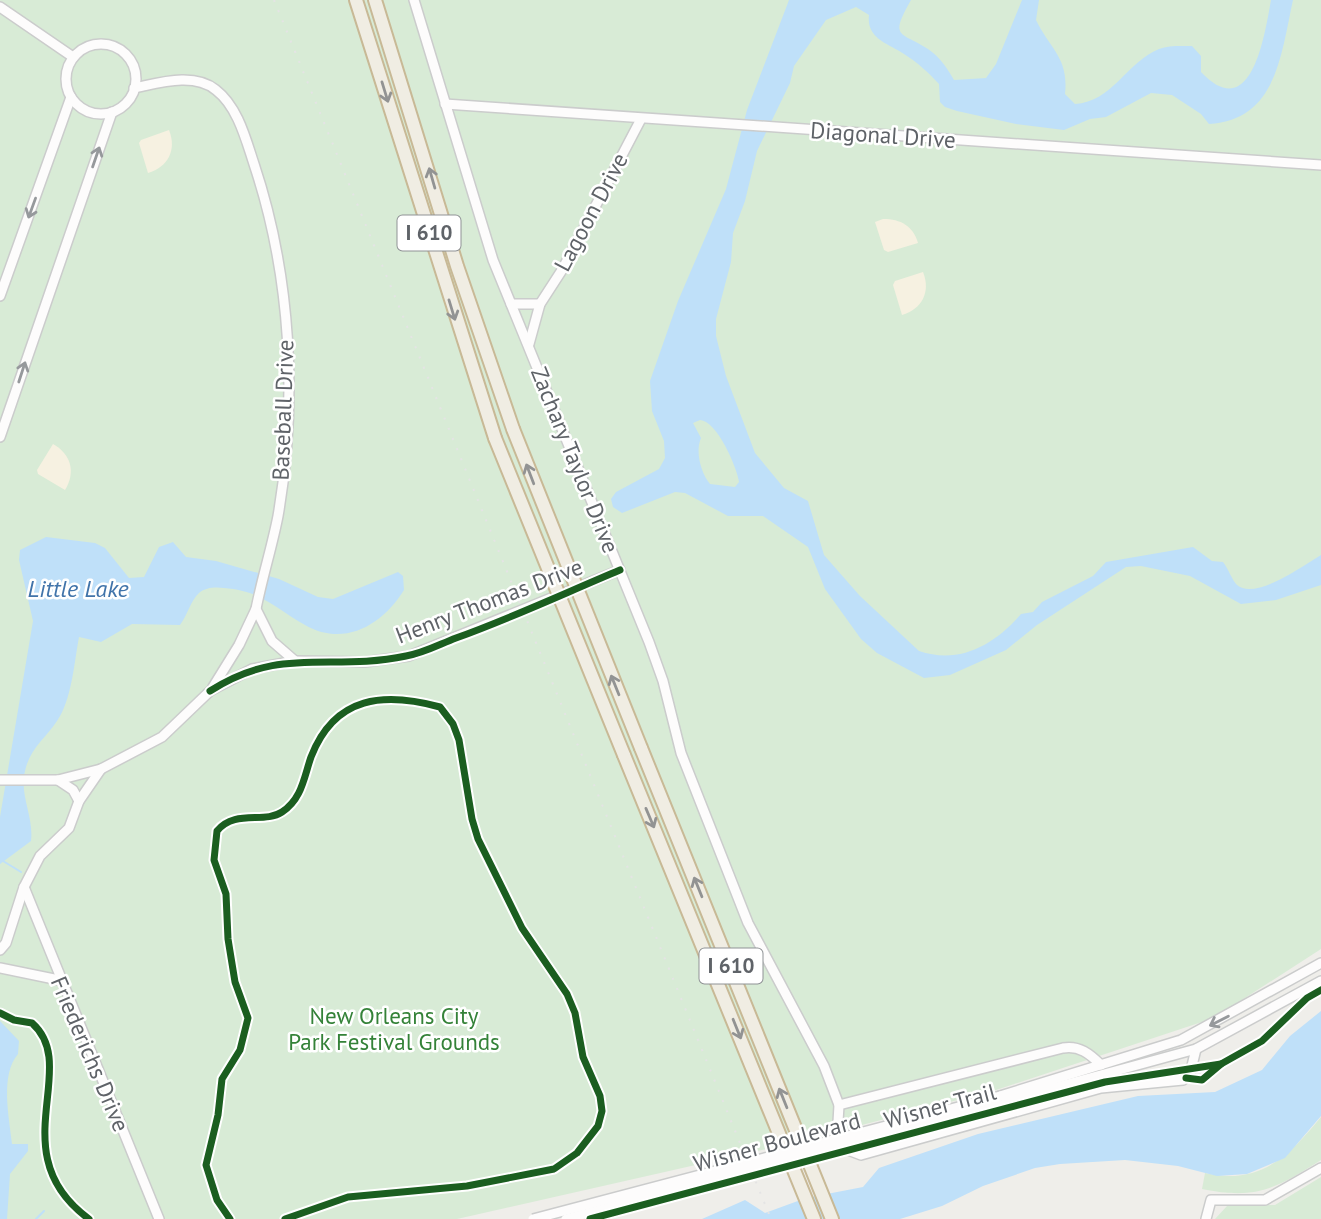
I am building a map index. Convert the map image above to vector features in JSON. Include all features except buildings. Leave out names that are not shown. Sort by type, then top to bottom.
[{"type":"highway","name":"I 610","points":[[356,0],[495,438],[814,1219]]},
{"type":"highway","name":"I 610","points":[[375,0],[457,266],[513,429],[832,1219]]},
{"type":"street","name":"Zachary Taylor Drive","points":[[414,0],[493,260],[663,681],[681,753],[748,923],[808,1032],[839,1105],[837,1139],[841,1147],[861,1155],[1101,1088],[1183,1080],[1190,1074],[1192,1067]]},
{"type":"street","points":[[0,7],[73,57]]},
{"type":"street","points":[[0,296],[71,97],[66,77],[73,57],[93,45],[116,48],[132,65],[134,88],[130,99],[112,113],[0,436]]},
{"type":"street","name":"Baseball Drive","points":[[134,88],[174,79],[215,88],[229,104],[248,146],[262,189],[276,250],[287,355],[283,466],[269,561],[257,605],[239,645],[210,691]]},
{"type":"street","points":[[71,97],[89,112],[112,113]]},
{"type":"street","name":"Diagonal Drive","points":[[444,104],[1321,165]]},
{"type":"street","name":"Lagoon Drive","points":[[529,344],[540,304],[562,270],[640,119]]},
{"type":"street","points":[[511,304],[540,304]]},
{"type":"street","name":"Henry Thomas Drive","points":[[3,780],[58,780],[101,769],[162,737],[210,691],[252,668],[295,661],[365,662],[409,656],[620,570]]},
{"type":"street","points":[[257,605],[272,641],[295,661]]},
{"type":"street","points":[[0,950],[6,943],[24,887],[40,856],[69,828],[79,801],[101,769]]},
{"type":"street","points":[[58,780],[73,790],[79,801]]},
{"type":"street","name":"Friederichs Drive","points":[[24,887],[159,1219]]},
{"type":"street","name":"Wisner Boulevard","points":[[566,1219],[999,1099],[1181,1040],[1244,1008],[1321,963]]},
{"type":"street","points":[[0,968],[60,981]]},
{"type":"street","name":"Wisner Boulevard","points":[[533,1219],[999,1099],[1178,1056],[1251,1021],[1321,981]]},
{"type":"street","points":[[1244,1008],[1251,1021]]},
{"type":"street","points":[[839,1105],[1073,1046],[1082,1049],[1101,1065]]},
{"type":"street","points":[[1080,1071],[1084,1059],[1082,1049]]},
{"type":"street","points":[[1178,1056],[1192,1067],[1196,1049]]},
{"type":"street","points":[[1206,1219],[1211,1200],[1265,1200],[1321,1168]]},
{"type":"green space","name":"New Orleans City Park Festival Grounds","points":[[0,0],[1321,0],[1321,949],[1214,1018],[996,1090],[793,1143],[457,1219],[0,1219]]},
{"type":"green space","points":[[1321,1117],[1321,1160],[1305,1170],[1264,1190],[1237,1193],[1202,1189],[1205,1173],[1242,1175],[1272,1164],[1298,1144]]},
{"type":"green space","points":[[1321,1177],[1321,1219],[1215,1219],[1227,1206],[1275,1205]]},
{"type":"sand","points":[[169,130],[172,144],[169,157],[161,167],[148,173],[139,143]]},
{"type":"sand","points":[[883,219],[895,220],[905,225],[913,232],[918,243],[888,252],[884,250],[875,222]]},
{"type":"sand","points":[[923,272],[926,286],[923,299],[915,309],[902,315],[893,285],[895,281]]},
{"type":"sand","points":[[53,444],[64,453],[70,464],[70,477],[65,490],[38,474],[37,470]]},
{"type":"water","points":[[789,0],[911,0],[900,22],[901,32],[936,56],[954,80],[986,78],[996,64],[1022,0],[1039,0],[1036,20],[1061,62],[1065,94],[1075,104],[1088,102],[1099,96],[1148,55],[1171,46],[1192,46],[1201,56],[1201,72],[1218,86],[1233,88],[1244,82],[1253,69],[1265,33],[1271,0],[1293,0],[1279,62],[1262,97],[1249,111],[1232,120],[1209,124],[1201,114],[1172,95],[1151,93],[1106,117],[1090,119],[1064,130],[1016,124],[957,111],[940,102],[939,84],[927,72],[875,35],[871,30],[869,15],[856,7],[826,20],[794,66],[790,83],[757,151],[745,201],[733,233],[731,262],[716,319],[716,336],[726,376],[755,453],[784,488],[808,501],[824,555],[860,596],[919,651],[949,655],[976,649],[1000,634],[1021,614],[1033,612],[1042,602],[1093,576],[1106,562],[1193,547],[1212,561],[1223,562],[1235,583],[1245,589],[1279,580],[1321,555],[1321,585],[1276,600],[1241,604],[1190,576],[1141,566],[1126,567],[1037,625],[1006,650],[950,675],[924,678],[877,653],[861,639],[825,589],[808,547],[763,516],[728,516],[685,493],[675,492],[622,513],[613,507],[611,499],[616,492],[659,469],[665,458],[664,441],[652,411],[650,381],[678,301],[726,189],[747,110]],"holes":[[[700,420],[706,422],[719,436],[730,456],[739,482],[735,487],[710,484],[704,474],[699,456],[701,438],[693,423]]]},
{"type":"water","name":"Little Lake","points":[[46,537],[95,543],[105,548],[129,578],[144,577],[159,547],[173,542],[186,557],[216,561],[279,579],[318,597],[333,599],[398,572],[403,576],[404,590],[374,622],[348,633],[320,631],[305,625],[268,601],[237,590],[214,588],[196,596],[180,625],[132,624],[101,642],[79,637],[72,680],[62,712],[30,756],[25,771],[24,788],[31,841],[0,864],[0,817],[33,621],[19,560],[20,550]]},
{"type":"water","points":[[1321,1011],[1321,1116],[1285,1158],[1247,1174],[1217,1176],[1178,1166],[1125,1160],[1060,1164],[1035,1168],[983,1186],[942,1206],[900,1219],[702,1219],[745,1200],[765,1213],[806,1198],[863,1187],[879,1168],[978,1134],[1138,1096],[1215,1092],[1262,1070],[1290,1036]]},
{"type":"water","points":[[0,1021],[19,1041],[18,1054],[12,1063],[7,1084],[12,1144],[28,1144],[28,1151],[10,1174],[7,1219],[0,1219]]},
{"type":"waterway","points":[[3,861],[21,872]]},
{"type":"waterway","points":[[36,1219],[44,1211]]},
{"type":"railway","points":[[274,0],[771,1219]]},
{"type":"cycle path","points":[[210,691],[260,668],[307,662],[379,660],[419,653],[620,570]]},
{"type":"cycle path","points":[[230,1219],[217,1200],[206,1165],[218,1115],[222,1079],[240,1050],[248,1018],[235,982],[228,939],[226,894],[214,860],[217,831],[232,820],[267,817],[289,807],[301,787],[321,736],[348,710],[381,700],[420,702],[440,707],[453,724],[459,740],[472,819],[478,839],[522,928],[567,994],[575,1013],[583,1057],[600,1096],[602,1111],[598,1126],[577,1153],[554,1169],[467,1186],[348,1197],[285,1219]]},
{"type":"cycle path","points":[[1186,1078],[1202,1080],[1221,1064],[1262,1041],[1307,998],[1321,990]]},
{"type":"cycle path","points":[[0,1013],[14,1020],[32,1023],[45,1041],[49,1063],[45,1140],[50,1167],[63,1194],[89,1219]]},
{"type":"cycle path","name":"Wisner Trail","points":[[590,1219],[1105,1082],[1221,1064]]}]
